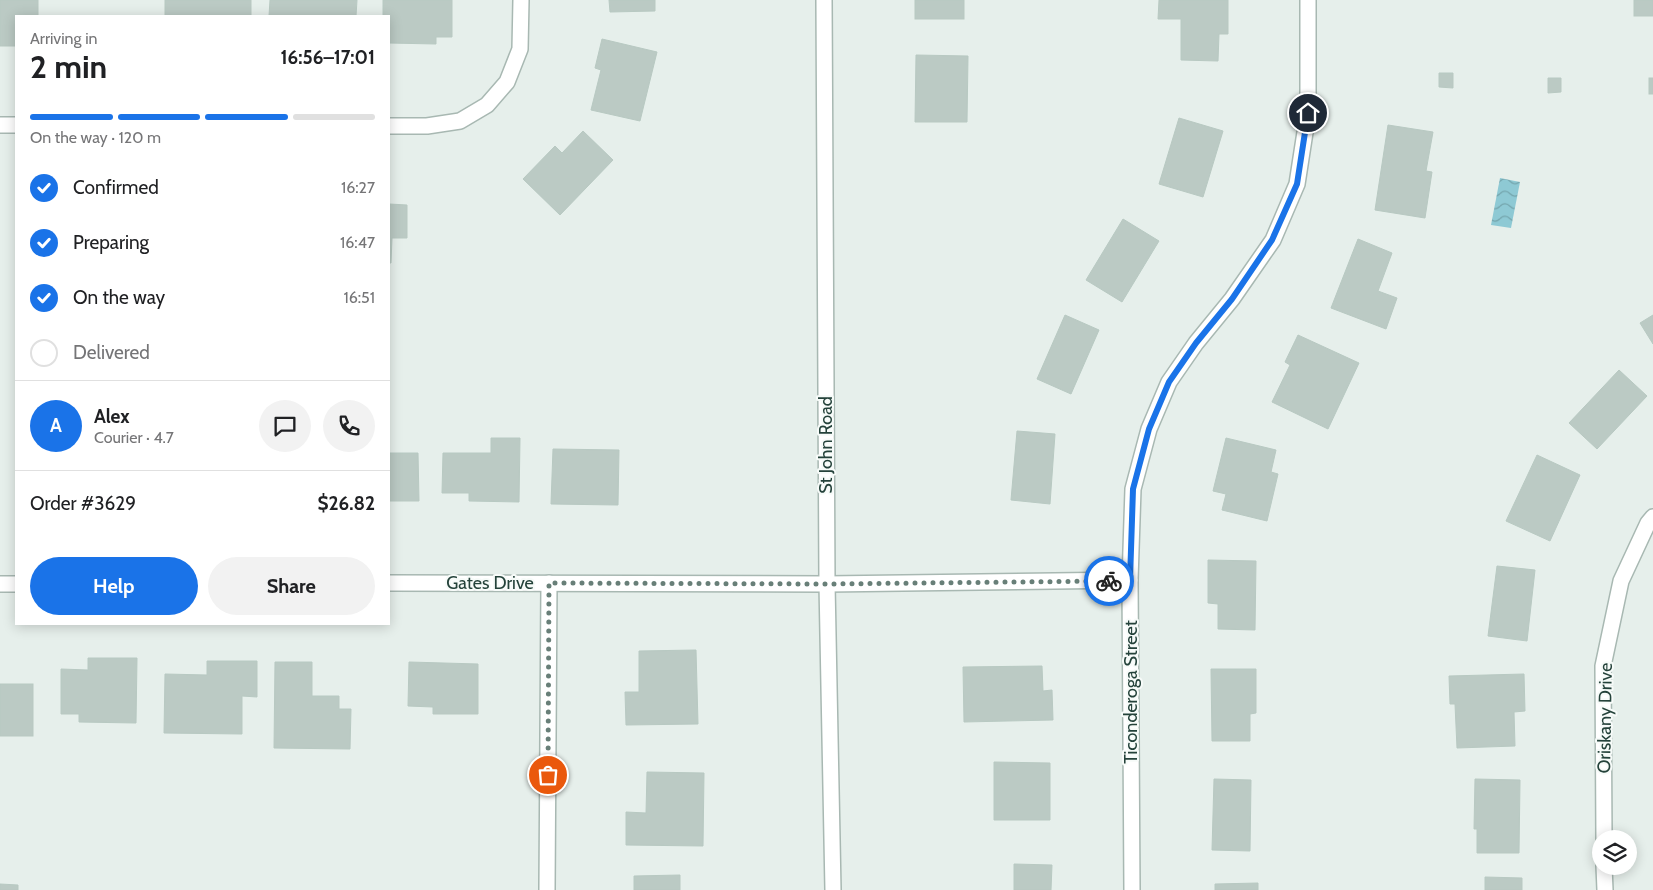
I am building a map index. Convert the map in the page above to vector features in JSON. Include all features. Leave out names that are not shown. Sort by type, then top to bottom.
[{"type":"street","points":[[390,126],[427,126],[460,121],[486,105],[507,82],[520,49],[521,0]]},
{"type":"street","name":"St John Road","points":[[824,0],[827,584],[833,890]]},
{"type":"street","name":"Ticonderoga Street","points":[[1132,890],[1130,580],[1133,489],[1149,429],[1169,382],[1196,343],[1232,299],[1272,240],[1297,184],[1308,113],[1308,0]]},
{"type":"street","points":[[0,125],[15,125]]},
{"type":"street","name":"Oriskany Drive","points":[[1604,830],[1603,666],[1621,581],[1648,523],[1653,517]]},
{"type":"street","name":"Gates Drive","points":[[390,583],[827,584],[1130,580]]},
{"type":"street","points":[[547,890],[549,583]]},
{"type":"street","points":[[0,584],[15,584]]},
{"type":"street","points":[[1604,875],[1605,890]]},
{"type":"water","points":[[1500,178],[1520,182],[1511,228],[1491,225]]},
{"type":"building","points":[[0,0],[38,0],[38,15],[15,15],[15,46],[0,46]]},
{"type":"building","points":[[165,0],[251,0],[251,15],[165,15]]},
{"type":"building","points":[[270,0],[357,0],[356,15],[269,15]]},
{"type":"building","points":[[383,0],[452,0],[452,37],[436,37],[436,44],[390,43],[390,15],[383,15]]},
{"type":"building","points":[[609,0],[655,0],[655,11],[610,12]]},
{"type":"building","points":[[915,0],[964,0],[964,19],[915,19]]},
{"type":"building","points":[[1159,0],[1228,0],[1228,34],[1219,34],[1218,61],[1181,60],[1181,19],[1158,19]]},
{"type":"building","points":[[1634,0],[1653,0],[1653,16],[1634,16]]},
{"type":"building","points":[[602,39],[657,52],[640,121],[591,110],[601,70],[595,68]]},
{"type":"building","points":[[916,55],[968,56],[967,122],[915,122]]},
{"type":"building","points":[[1439,73],[1453,73],[1453,88],[1439,87]]},
{"type":"building","points":[[1548,78],[1561,78],[1561,92],[1548,93]]},
{"type":"building","points":[[1649,78],[1653,78],[1653,94],[1649,94]]},
{"type":"building","points":[[1179,118],[1223,131],[1203,197],[1159,184]]},
{"type":"building","points":[[1388,125],[1433,132],[1426,171],[1432,172],[1425,218],[1375,210]]},
{"type":"building","points":[[583,131],[613,160],[560,215],[523,179],[555,146],[562,153]]},
{"type":"building","points":[[390,204],[407,205],[407,238],[392,238],[391,263]]},
{"type":"building","points":[[1123,219],[1159,241],[1122,302],[1086,280]]},
{"type":"building","points":[[1358,239],[1392,253],[1378,291],[1397,298],[1386,329],[1331,308]]},
{"type":"building","points":[[1065,315],[1099,330],[1071,394],[1037,379]]},
{"type":"building","points":[[1653,315],[1653,344],[1640,323]]},
{"type":"building","points":[[1298,335],[1359,363],[1328,429],[1272,402],[1290,365],[1285,362]]},
{"type":"building","points":[[1619,370],[1647,396],[1597,449],[1569,423]]},
{"type":"building","points":[[1017,431],[1055,434],[1050,504],[1011,500]]},
{"type":"building","points":[[491,438],[520,438],[519,502],[469,501],[469,493],[442,493],[443,453],[491,453]]},
{"type":"building","points":[[1226,438],[1276,450],[1271,472],[1278,474],[1267,521],[1222,510],[1226,494],[1213,491]]},
{"type":"building","points":[[553,449],[619,450],[618,505],[551,504]]},
{"type":"building","points":[[390,453],[418,453],[419,501],[390,501]]},
{"type":"building","points":[[1537,455],[1580,475],[1550,541],[1506,521]]},
{"type":"building","points":[[1208,560],[1256,561],[1255,630],[1218,629],[1218,604],[1208,603]]},
{"type":"building","points":[[1497,566],[1535,570],[1527,641],[1488,636]]},
{"type":"building","points":[[696,650],[698,724],[626,725],[625,692],[639,692],[639,651]]},
{"type":"building","points":[[88,658],[137,658],[136,723],[79,722],[79,714],[61,714],[61,669],[88,670]]},
{"type":"building","points":[[207,661],[257,661],[257,697],[242,696],[242,734],[164,733],[165,674],[207,675]]},
{"type":"building","points":[[275,662],[312,662],[312,696],[339,696],[339,709],[351,709],[350,749],[274,748]]},
{"type":"building","points":[[409,662],[478,664],[478,714],[433,714],[433,707],[408,706]]},
{"type":"building","points":[[1042,666],[1043,691],[1052,690],[1053,720],[964,722],[963,667]]},
{"type":"building","points":[[1211,669],[1256,669],[1256,713],[1250,714],[1250,741],[1212,741]]},
{"type":"building","points":[[1524,674],[1525,711],[1514,712],[1515,746],[1457,748],[1455,704],[1450,704],[1449,676]]},
{"type":"building","points":[[0,684],[33,684],[33,736],[0,736]]},
{"type":"building","points":[[994,762],[1050,763],[1050,820],[994,820]]},
{"type":"building","points":[[647,772],[704,773],[703,846],[626,845],[626,812],[646,813]]},
{"type":"building","points":[[1214,779],[1251,780],[1250,851],[1212,850]]},
{"type":"building","points":[[1475,779],[1520,780],[1519,853],[1477,853],[1477,829],[1474,829]]},
{"type":"building","points":[[1014,864],[1052,865],[1051,890],[1014,890]]},
{"type":"building","points":[[680,875],[680,890],[634,890],[634,876]]},
{"type":"building","points":[[1485,877],[1522,878],[1522,890],[1485,890]]},
{"type":"building","points":[[1258,883],[1258,890],[1215,890],[1215,884]]},
{"type":"building","points":[[0,884],[18,885],[18,890],[0,890]]},
{"type":"way so far","points":[[548,775],[549,583],[827,584],[1109,581]]},
{"type":"route","points":[[1109,581],[1130,580],[1133,489],[1149,429],[1169,382],[1196,343],[1232,299],[1272,240],[1297,184],[1308,113]]}]
